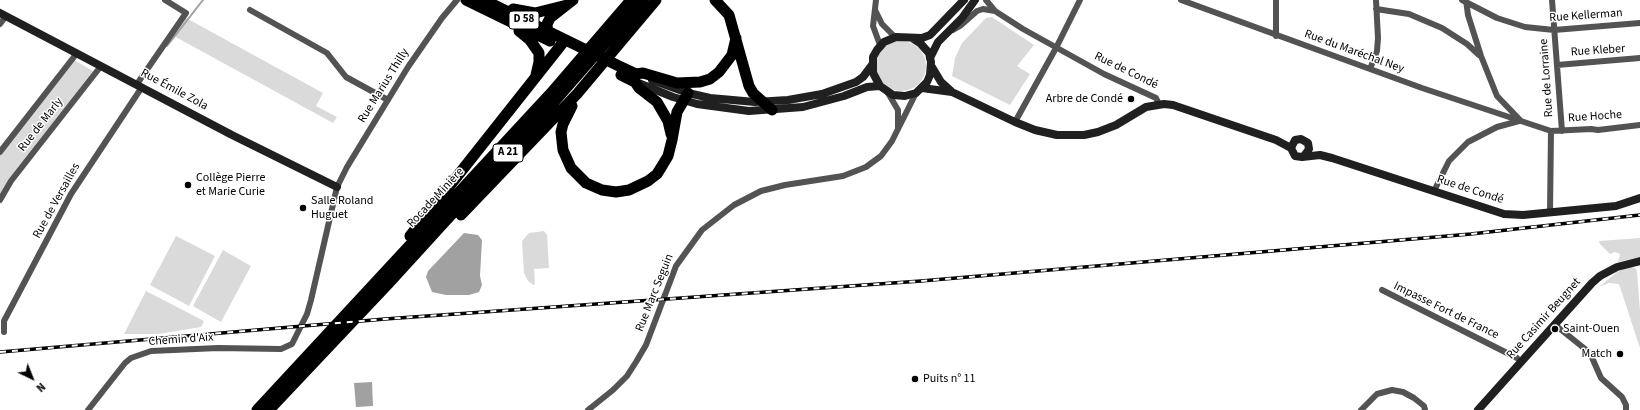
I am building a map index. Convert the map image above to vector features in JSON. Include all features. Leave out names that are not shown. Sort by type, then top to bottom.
[{"type":"highway","points":[[485,0],[524,12],[535,13],[568,3]]},
{"type":"highway","name":"D 58","points":[[485,0],[565,45],[636,78]]},
{"type":"highway","name":"Rocade Minière","points":[[257,410],[334,334],[365,301],[551,93],[631,0]]},
{"type":"highway","name":"Rocade Minière","points":[[365,301],[389,283],[555,101],[643,0]]},
{"type":"highway","points":[[389,283],[395,282],[577,94],[656,0]]},
{"type":"highway","points":[[641,18],[647,15],[662,0]]},
{"type":"highway","points":[[716,0],[729,15],[749,86],[762,102],[772,110]]},
{"type":"highway","name":"D 58","points":[[468,1],[516,25],[548,36]]},
{"type":"highway","points":[[548,36],[550,18],[568,3]]},
{"type":"highway","points":[[516,25],[519,32],[535,46],[539,54],[538,70],[532,82]]},
{"type":"highway","points":[[672,140],[668,121],[662,110],[636,78],[643,74],[677,83],[688,84],[710,79],[726,65],[732,55],[736,38]]},
{"type":"highway","points":[[365,301],[532,82],[565,45]]},
{"type":"highway","points":[[577,94],[563,124],[561,142],[565,158],[571,168],[586,183],[602,190],[616,192],[640,186],[657,174],[668,156],[677,112],[685,97]]},
{"type":"highway","name":"Rocade Minière","points":[[269,410],[334,334]]},
{"type":"main road","points":[[952,92],[919,90],[899,96],[888,93],[880,86],[872,73],[873,57],[880,45],[895,37],[922,38],[930,35],[964,0]]},
{"type":"main road","points":[[930,58],[938,42],[975,0]]},
{"type":"main road","name":"Rue Émile Zola","points":[[3,14],[140,85],[232,135],[337,187]]},
{"type":"main road","points":[[912,38],[923,46],[930,58],[932,67],[942,82],[952,92],[1035,130],[1057,135],[1084,135],[1116,125],[1146,106],[1159,104]]},
{"type":"main road","name":"D 58","points":[[685,97],[762,102],[788,100],[837,90],[860,80],[872,65]]},
{"type":"main road","points":[[919,90],[930,75],[932,67]]},
{"type":"main road","name":"D 58","points":[[636,78],[685,97],[726,109],[772,110],[816,104],[844,96],[866,87],[880,86]]},
{"type":"main road","name":"Rue de Condé","points":[[1159,104],[1173,105],[1292,145]]},
{"type":"main road","points":[[1301,139],[1306,141],[1309,146],[1308,152],[1304,156],[1295,156],[1292,145],[1301,139]]},
{"type":"main road","name":"Rue de Condé","points":[[1309,146],[1320,155]]},
{"type":"main road","name":"Rue de Condé","points":[[1304,156],[1320,155],[1504,214],[1550,212],[1616,206],[1640,198]]},
{"type":"main road","name":"Rue Casimir Beugnet","points":[[1478,410],[1554,324],[1600,276],[1621,266],[1640,261]]},
{"type":"street","name":"Rue de Versailles","points":[[4,332],[4,321],[71,194],[186,13],[165,0]]},
{"type":"street","name":"Rue Marius Thilly","points":[[337,187],[347,167],[427,39],[457,0]]},
{"type":"street","points":[[876,0],[874,26],[880,45]]},
{"type":"street","name":"Rue de Condé","points":[[986,0],[995,11],[1056,48],[1104,74],[1156,98],[1159,104]]},
{"type":"street","points":[[1015,122],[1056,48],[1080,0]]},
{"type":"street","name":"Rue du Maréchal Ney","points":[[1181,0],[1276,36],[1507,118],[1551,131]]},
{"type":"street","points":[[1276,0],[1276,36]]},
{"type":"street","points":[[1370,69],[1377,51],[1378,38],[1376,0]]},
{"type":"street","name":"Rue de Lorraine","points":[[1552,0],[1562,131]]},
{"type":"street","points":[[1434,191],[1449,161],[1468,142],[1497,127],[1521,121],[1497,96],[1480,56],[1465,1]]},
{"type":"street","name":"Rue Kellerman","points":[[1465,1],[1510,23],[1525,27],[1554,30],[1640,23]]},
{"type":"street","points":[[875,8],[882,24],[895,37]]},
{"type":"street","points":[[948,32],[960,26],[977,11],[982,9],[995,11]]},
{"type":"street","points":[[1376,9],[1409,14],[1442,28],[1467,44],[1480,56]]},
{"type":"street","points":[[250,10],[327,53],[346,77],[388,100]]},
{"type":"street","points":[[0,24],[3,14]]},
{"type":"street","points":[[0,152],[77,53]]},
{"type":"street","name":"Rue Kleber","points":[[1557,65],[1640,58]]},
{"type":"street","name":"Rue de Marly","points":[[0,200],[2,190],[101,66]]},
{"type":"street","name":"Rue Marc Seguin","points":[[588,410],[605,398],[627,376],[646,345],[676,266],[702,230],[734,205],[761,191],[785,185],[838,177],[860,170],[881,156],[892,142],[919,90]]},
{"type":"street","points":[[888,93],[898,110],[898,130]]},
{"type":"street","name":"Rue Hoche","points":[[1551,131],[1598,130],[1640,125]]},
{"type":"street","points":[[1550,212],[1551,131]]},
{"type":"street","name":"Chemin d'Aix","points":[[88,410],[118,370],[131,358],[138,355],[151,351],[218,348],[281,349],[292,344],[305,318],[316,281],[337,187]]},
{"type":"street","name":"Impasse Fort de France","points":[[1382,290],[1517,358],[1521,362]]},
{"type":"street","points":[[1554,324],[1590,353],[1601,378],[1622,397],[1626,405],[1626,410]]},
{"type":"street","points":[[1361,410],[1378,394],[1392,390],[1403,392],[1414,398],[1424,406],[1425,410]]},
{"type":"shaded area","points":[[992,17],[1034,45],[1017,66],[1030,74],[1010,105],[952,76],[955,58],[962,43],[986,18]]},
{"type":"shaded area","points":[[186,18],[323,93],[316,106],[337,117],[333,123],[172,35]]},
{"type":"shaded area","points":[[906,41],[911,42],[919,48],[925,56],[925,76],[919,84],[911,90],[896,91],[891,90],[883,84],[877,76],[876,61],[877,56],[883,48],[891,42]]},
{"type":"shaded area","points":[[71,58],[93,71],[0,195],[0,154]]},
{"type":"shaded area","points":[[544,231],[547,235],[549,268],[534,269],[535,284],[533,285],[528,281],[524,273],[522,241],[529,233]]},
{"type":"shaded area","points":[[464,233],[478,235],[482,240],[480,276],[482,285],[479,292],[469,295],[446,295],[432,292],[426,277],[428,271]]},
{"type":"shaded area","points":[[176,236],[215,256],[189,306],[150,285]]},
{"type":"shaded area","points":[[1640,238],[1640,257],[1618,262],[1620,254],[1615,252],[1610,254],[1599,241]]},
{"type":"shaded area","points":[[223,250],[251,266],[221,322],[193,306]]},
{"type":"shaded area","points":[[1631,266],[1636,269],[1637,272],[1640,311],[1640,348],[1619,284],[1609,283],[1599,287],[1617,272]]},
{"type":"shaded area","points":[[146,291],[204,321],[201,327],[158,334],[124,334]]},
{"type":"shaded area","points":[[372,382],[373,406],[356,407],[354,383]]},
{"type":"waterway","points":[[167,46],[203,0]]},
{"type":"railway","points":[[0,352],[385,319],[921,281],[1471,234],[1640,215]]},
{"type":"place","name":"Arbre de Condé","points":[[1131,99]]},
{"type":"place","name":"Collège Pierre et Marie Curie","points":[[188,185]]},
{"type":"place","name":"Salle Roland Huguet","points":[[303,208]]},
{"type":"place","name":"Saint-Ouen","points":[[1555,329]]},
{"type":"place","name":"Match","points":[[1620,354]]},
{"type":"place","name":"Puits n° 11","points":[[915,379]]}]
